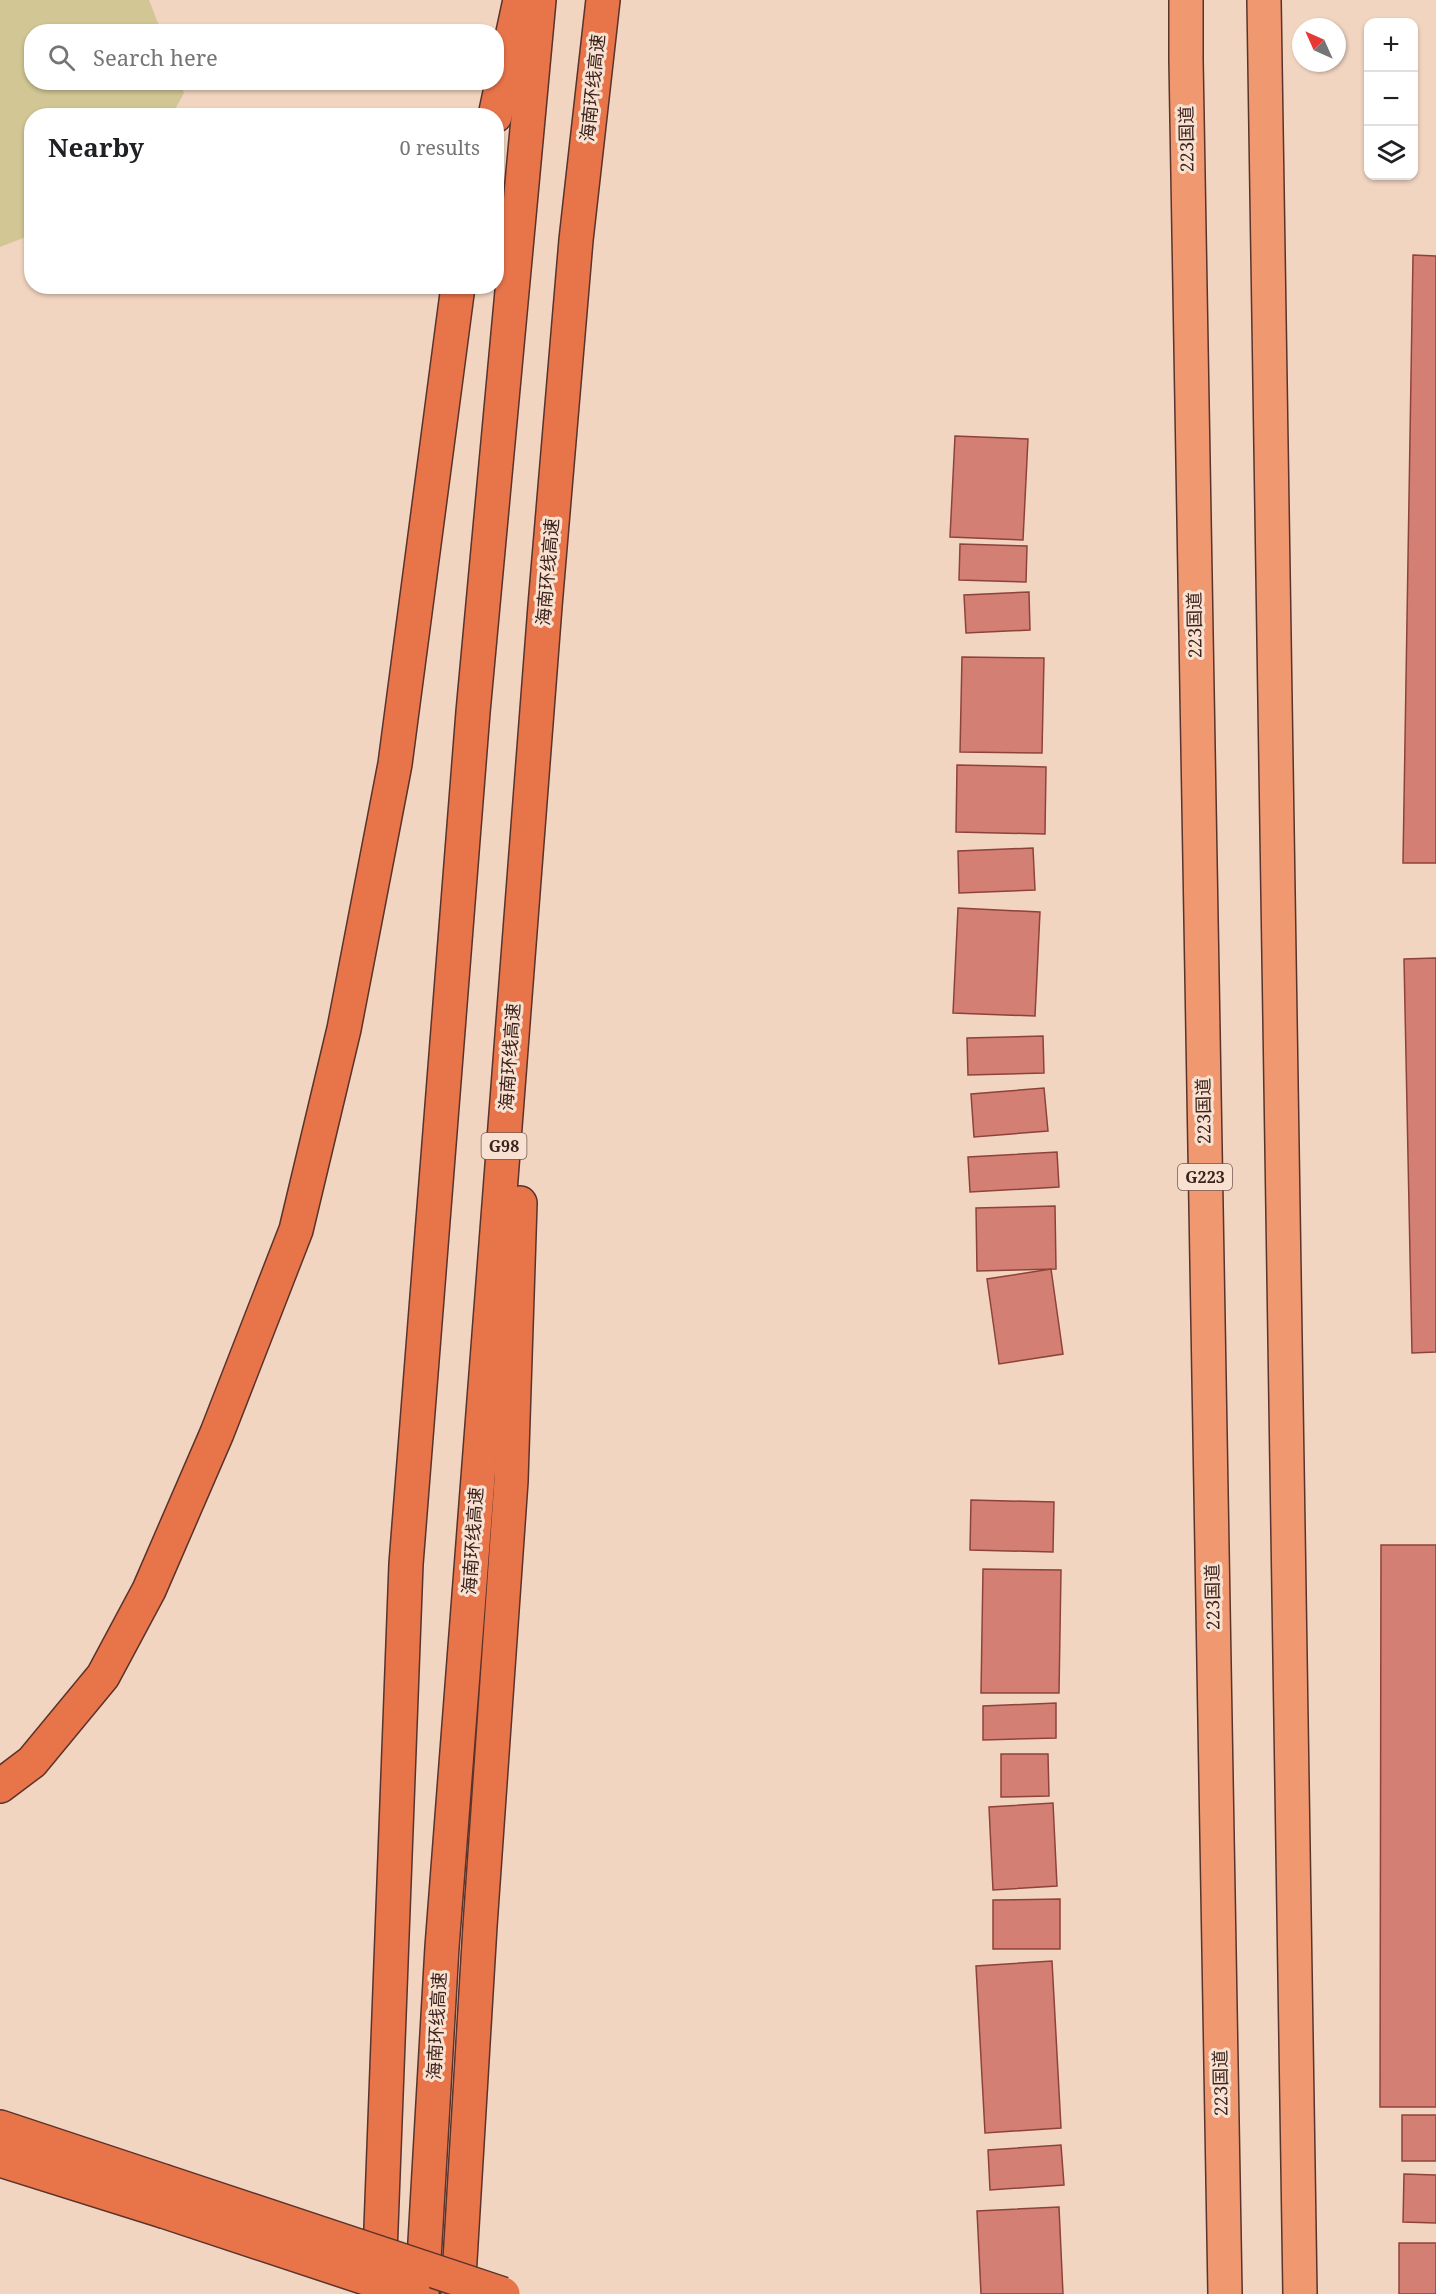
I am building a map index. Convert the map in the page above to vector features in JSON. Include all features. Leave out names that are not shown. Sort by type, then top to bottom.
[{"type":"highway","points":[[504,74],[520,0]]},
{"type":"highway","points":[[378,2294],[406,1564],[473,712],[539,0]]},
{"type":"highway","name":"海南环线高速","points":[[422,2294],[442,1947],[544,606],[576,240],[603,0]]},
{"type":"highway","name":"223国道","points":[[1186,0],[1185,60],[1225,2294]]},
{"type":"highway","points":[[1264,0],[1300,2294]]},
{"type":"highway","points":[[497,108],[501,90]]},
{"type":"highway","points":[[0,1786],[32,1762],[103,1676],[144,1600],[217,1433],[296,1230],[344,1029],[395,764],[457,294]]},
{"type":"highway","points":[[458,2294],[480,1914],[511,1481],[524,1107],[524,883]]},
{"type":"highway","points":[[0,2127],[163,2196],[414,2294]]},
{"type":"highway","points":[[0,2160],[163,2196],[503,2294]]},
{"type":"shaded area","points":[[0,0],[149,0],[158,24],[24,24],[24,90],[183,90],[184,93],[176,108],[24,108],[24,238],[0,247]]},
{"type":"building","points":[[1413,255],[1436,256],[1436,863],[1403,863]]},
{"type":"building","points":[[955,436],[1028,439],[1023,540],[950,537]]},
{"type":"building","points":[[960,544],[1027,546],[1026,582],[959,580]]},
{"type":"building","points":[[1029,592],[1030,630],[966,633],[964,595]]},
{"type":"building","points":[[962,657],[1044,658],[1042,753],[960,752]]},
{"type":"building","points":[[957,765],[1046,767],[1045,834],[956,832]]},
{"type":"building","points":[[1033,848],[1035,890],[959,893],[958,851]]},
{"type":"building","points":[[958,908],[1040,912],[1035,1016],[953,1013]]},
{"type":"building","points":[[1436,958],[1436,1352],[1412,1353],[1404,959]]},
{"type":"building","points":[[1043,1036],[1044,1073],[968,1075],[967,1038]]},
{"type":"building","points":[[1044,1088],[1048,1131],[974,1137],[971,1094]]},
{"type":"building","points":[[1057,1152],[1059,1187],[970,1192],[968,1157]]},
{"type":"building","points":[[1055,1206],[1056,1269],[977,1271],[976,1208]]},
{"type":"building","points":[[1051,1269],[1063,1354],[999,1364],[987,1279]]},
{"type":"building","points":[[971,1500],[1054,1502],[1053,1552],[970,1550]]},
{"type":"building","points":[[1381,1545],[1436,1545],[1436,2107],[1380,2107]]},
{"type":"building","points":[[983,1569],[1061,1570],[1059,1693],[981,1693]]},
{"type":"building","points":[[1056,1703],[1056,1738],[983,1740],[983,1706]]},
{"type":"building","points":[[1001,1754],[1048,1754],[1049,1796],[1001,1797]]},
{"type":"building","points":[[1053,1803],[1057,1886],[993,1890],[989,1807]]},
{"type":"building","points":[[1060,1899],[1060,1949],[993,1949],[993,1900]]},
{"type":"building","points":[[1052,1961],[1061,2128],[985,2133],[976,1966]]},
{"type":"building","points":[[1402,2115],[1436,2115],[1436,2161],[1402,2161]]},
{"type":"building","points":[[1061,2145],[1064,2185],[990,2190],[988,2150]]},
{"type":"building","points":[[1404,2174],[1436,2175],[1436,2223],[1403,2222]]},
{"type":"building","points":[[1059,2207],[1063,2294],[981,2294],[977,2211]]},
{"type":"building","points":[[1399,2243],[1436,2243],[1436,2294],[1399,2294]]}]
